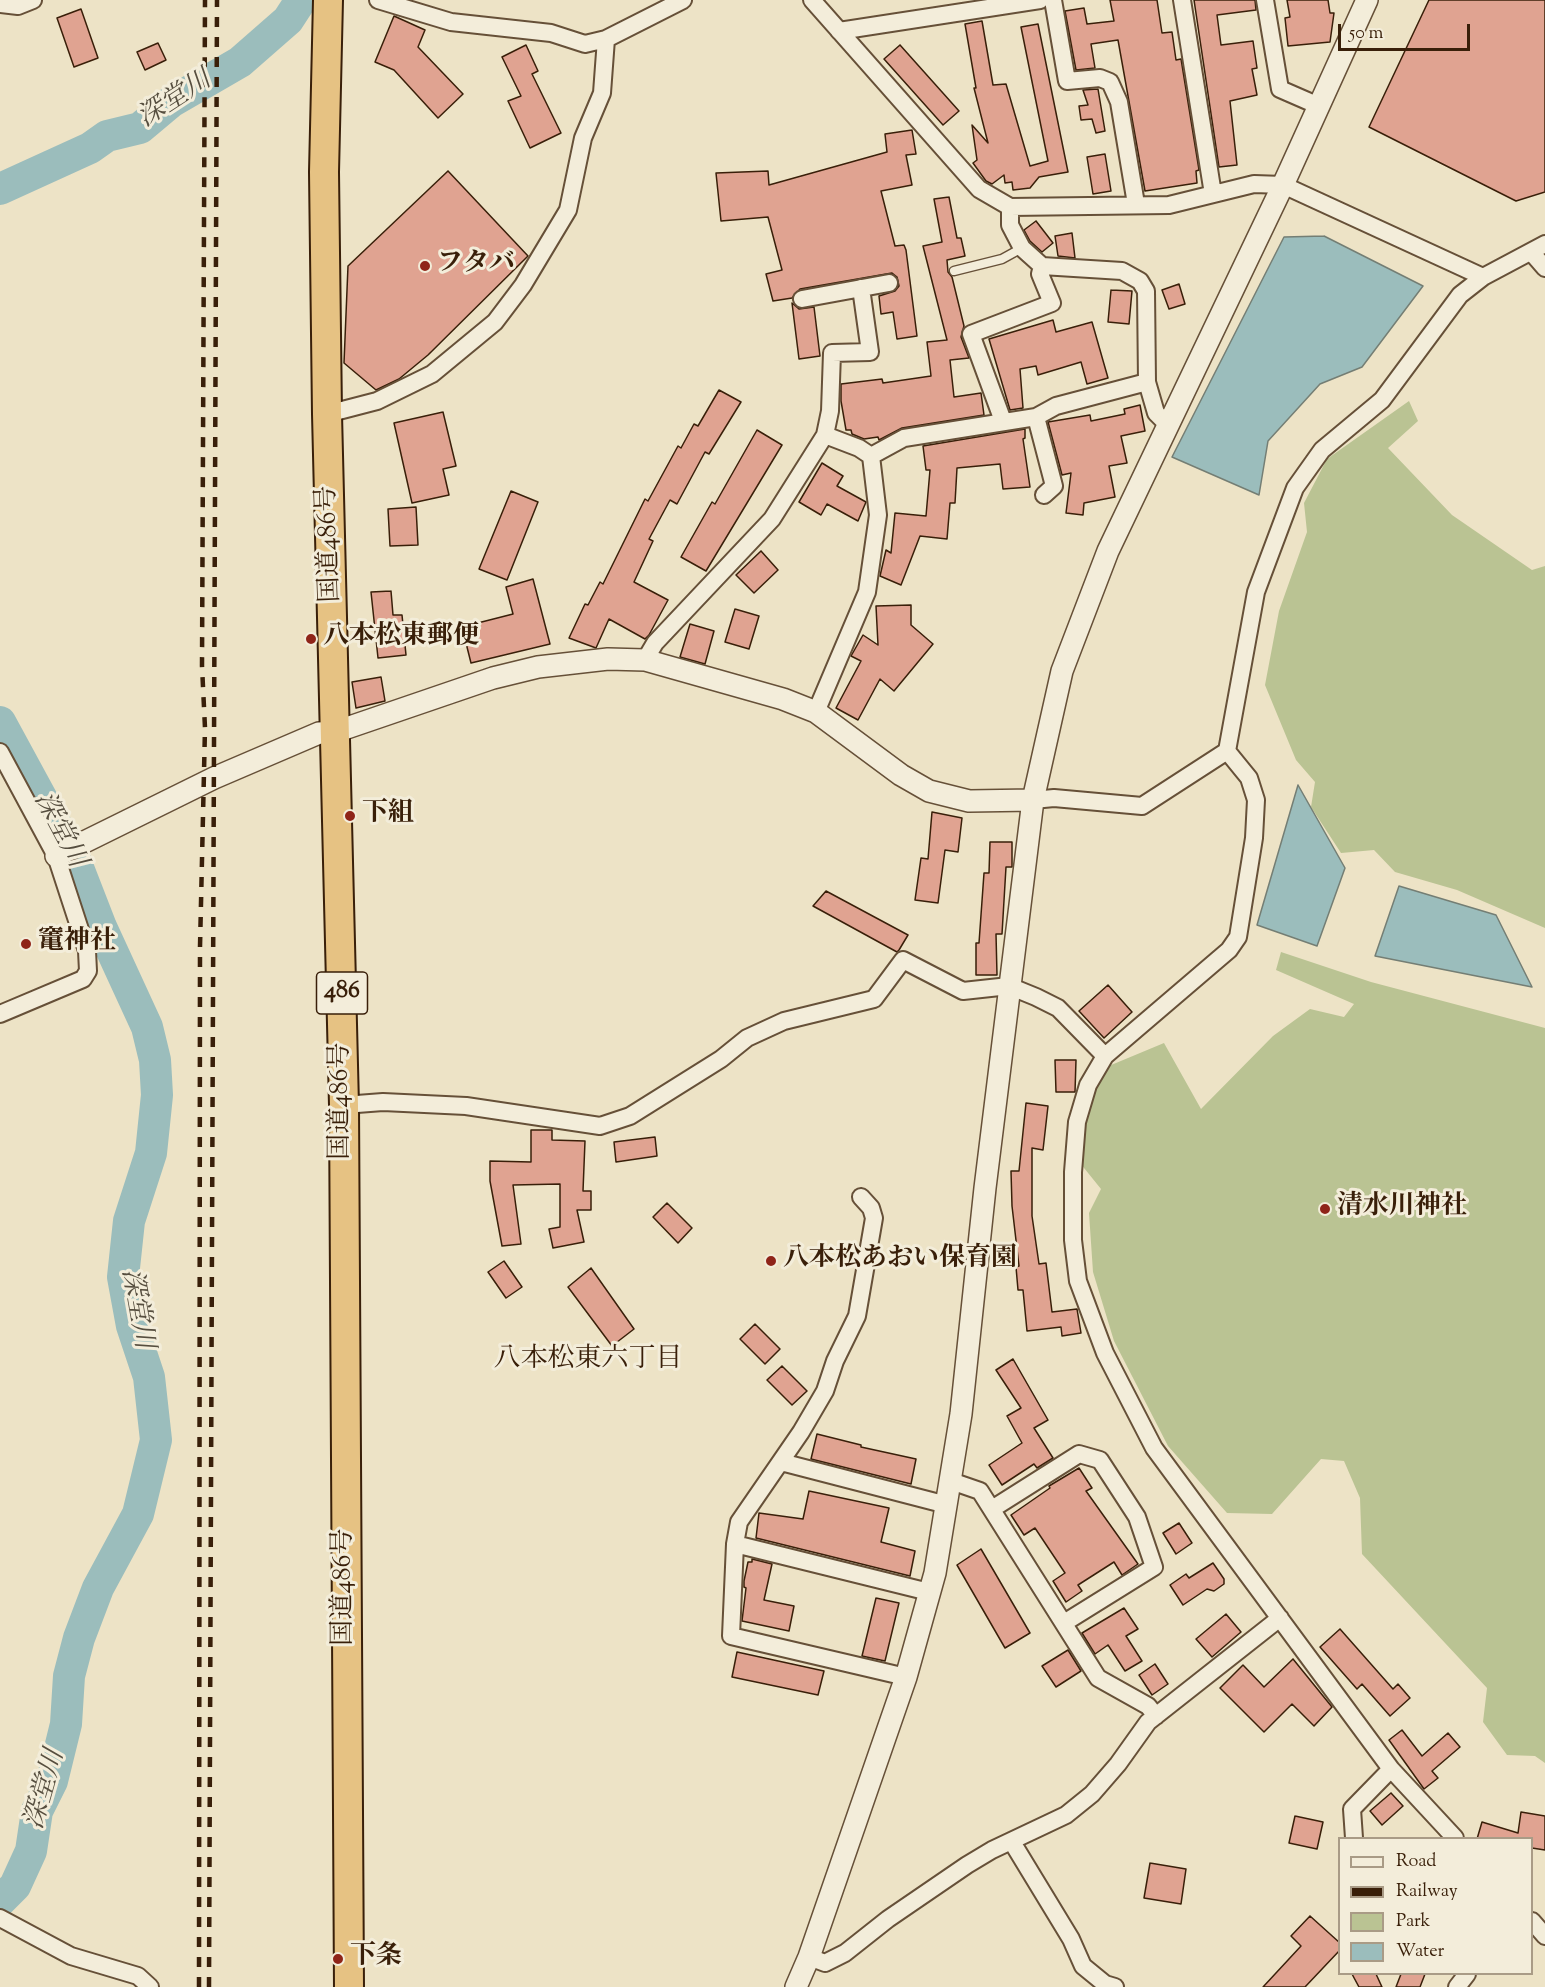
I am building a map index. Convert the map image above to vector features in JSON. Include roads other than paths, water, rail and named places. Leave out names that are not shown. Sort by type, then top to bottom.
[{"type":"highway","name":"国道486号","points":[[328,0],[324,172],[327,414],[344,1105],[349,1987]]},
{"type":"street","points":[[0,4],[18,6],[33,0]]},
{"type":"street","points":[[378,0],[451,22],[551,33],[585,44],[606,39],[683,0]]},
{"type":"street","points":[[812,0],[979,189],[1011,207],[1169,205],[1254,184],[1283,185],[1483,277]]},
{"type":"street","points":[[839,31],[963,6],[1040,0]]},
{"type":"street","points":[[1053,0],[1067,81],[1100,78],[1110,82],[1119,102],[1136,204]]},
{"type":"street","points":[[1182,0],[1212,194]]},
{"type":"street","points":[[1265,0],[1280,89],[1319,106]]},
{"type":"street","points":[[796,1987],[809,1957],[906,1677],[929,1592],[947,1505],[961,1414],[1009,986],[1033,800],[1062,670],[1107,551],[1283,185],[1367,0]]},
{"type":"street","points":[[327,414],[377,401],[432,375],[495,322],[523,285],[568,210],[583,138],[602,93],[606,39]]},
{"type":"street","points":[[1011,207],[1010,225],[1022,248],[1042,266],[1122,271],[1140,281],[1146,291],[1147,382],[1156,413],[1168,425]]},
{"type":"street","points":[[64,853],[214,778],[319,733],[335,732],[472,684],[538,668],[608,659],[645,660],[783,699],[816,712],[901,775],[929,791],[969,801],[1054,798],[1142,806],[1227,751],[1256,592],[1295,488],[1322,450],[1382,400],[1460,295],[1483,277],[1539,249],[1545,268]]},
{"type":"street","points":[[1003,422],[971,334],[1052,303],[1040,274],[1042,266]]},
{"type":"street","points":[[802,299],[889,283]]},
{"type":"street","points":[[645,660],[655,643],[772,519],[825,435],[830,411],[832,353],[870,352],[861,288]]},
{"type":"street","points":[[871,456],[904,438],[1036,417],[1056,406],[1147,382]]},
{"type":"street","points":[[1036,417],[1054,486],[1044,495]]},
{"type":"street","points":[[816,712],[867,592],[878,515],[871,456],[859,448],[825,435]]},
{"type":"street","points":[[1227,751],[1248,778],[1256,800],[1254,838],[1238,938],[1229,950],[1105,1056],[1088,1085],[1077,1122],[1073,1172],[1073,1240],[1078,1281],[1086,1308],[1129,1403],[1154,1448],[1391,1769],[1453,1837]]},
{"type":"street","points":[[0,752],[64,853],[87,951],[88,971],[83,979],[0,1014]]},
{"type":"street","points":[[344,1105],[383,1102],[466,1106],[600,1126],[630,1116],[721,1059],[747,1038],[784,1021],[874,999],[903,960],[963,992],[1009,986],[1058,1008],[1105,1056]]},
{"type":"street","points":[[861,1197],[871,1208],[874,1218],[857,1316],[835,1361],[825,1390],[781,1462],[751,1501],[739,1522],[735,1544],[731,1636],[906,1677]]},
{"type":"street","points":[[992,1509],[1079,1454],[1100,1460],[1137,1517],[1154,1567],[1064,1623]]},
{"type":"street","points":[[781,1462],[947,1505]]},
{"type":"street","points":[[951,1481],[980,1491],[1098,1678],[1148,1706],[1156,1716]]},
{"type":"street","points":[[735,1544],[929,1592]]},
{"type":"street","points":[[809,1957],[825,1963],[845,1953],[888,1919],[967,1865],[1066,1815],[1092,1794],[1156,1716],[1280,1618]]},
{"type":"street","points":[[1354,1837],[1352,1809],[1391,1769]]},
{"type":"street","points":[[1012,1842],[1071,1939],[1083,1966],[1105,1984],[1115,1987]]},
{"type":"street","points":[[0,1918],[71,1956],[138,1977],[150,1987]]},
{"type":"street","points":[[1533,1922],[1545,1936]]},
{"type":"street","points":[[1456,1987],[1466,1975]]},
{"type":"lane","points":[[954,271],[1002,259],[1022,248]]},
{"type":"water","points":[[1324,236],[1423,286],[1362,367],[1320,384],[1268,441],[1259,495],[1172,457],[1284,237]]},
{"type":"water","points":[[1298,785],[1345,868],[1317,946],[1257,925]]},
{"type":"water","points":[[1399,886],[1496,915],[1532,987],[1375,956]]},
{"type":"waterway","name":"深堂川","points":[[0,189],[90,148],[107,136],[140,128],[171,102],[240,62],[288,20],[301,0]]},
{"type":"waterway","name":"深堂川","points":[[0,722],[75,860],[101,927],[147,1027],[155,1060],[157,1095],[151,1153],[129,1221],[123,1277],[132,1326],[149,1377],[156,1440],[138,1514],[98,1588],[79,1638],[69,1676],[66,1724],[52,1781],[37,1811],[31,1851],[15,1886],[0,1901]]},
{"type":"railway","points":[[199,1987],[200,947],[205,728],[202,666],[205,0]]},
{"type":"railway","points":[[209,1987],[217,0]]},
{"type":"place","name":"フタバ","points":[[425,266]]},
{"type":"place","name":"八本松東郵便","points":[[311,639]]},
{"type":"place","name":"下組","points":[[350,816]]},
{"type":"place","name":"竃神社","points":[[26,944]]},
{"type":"place","name":"清水川神社","points":[[1325,1209]]},
{"type":"place","name":"八本松あおい保育園","points":[[771,1261]]},
{"type":"place","name":"下条","points":[[338,1959]]},
{"type":"district","name":"八本松東六丁目","points":[[588,1361]]}]
